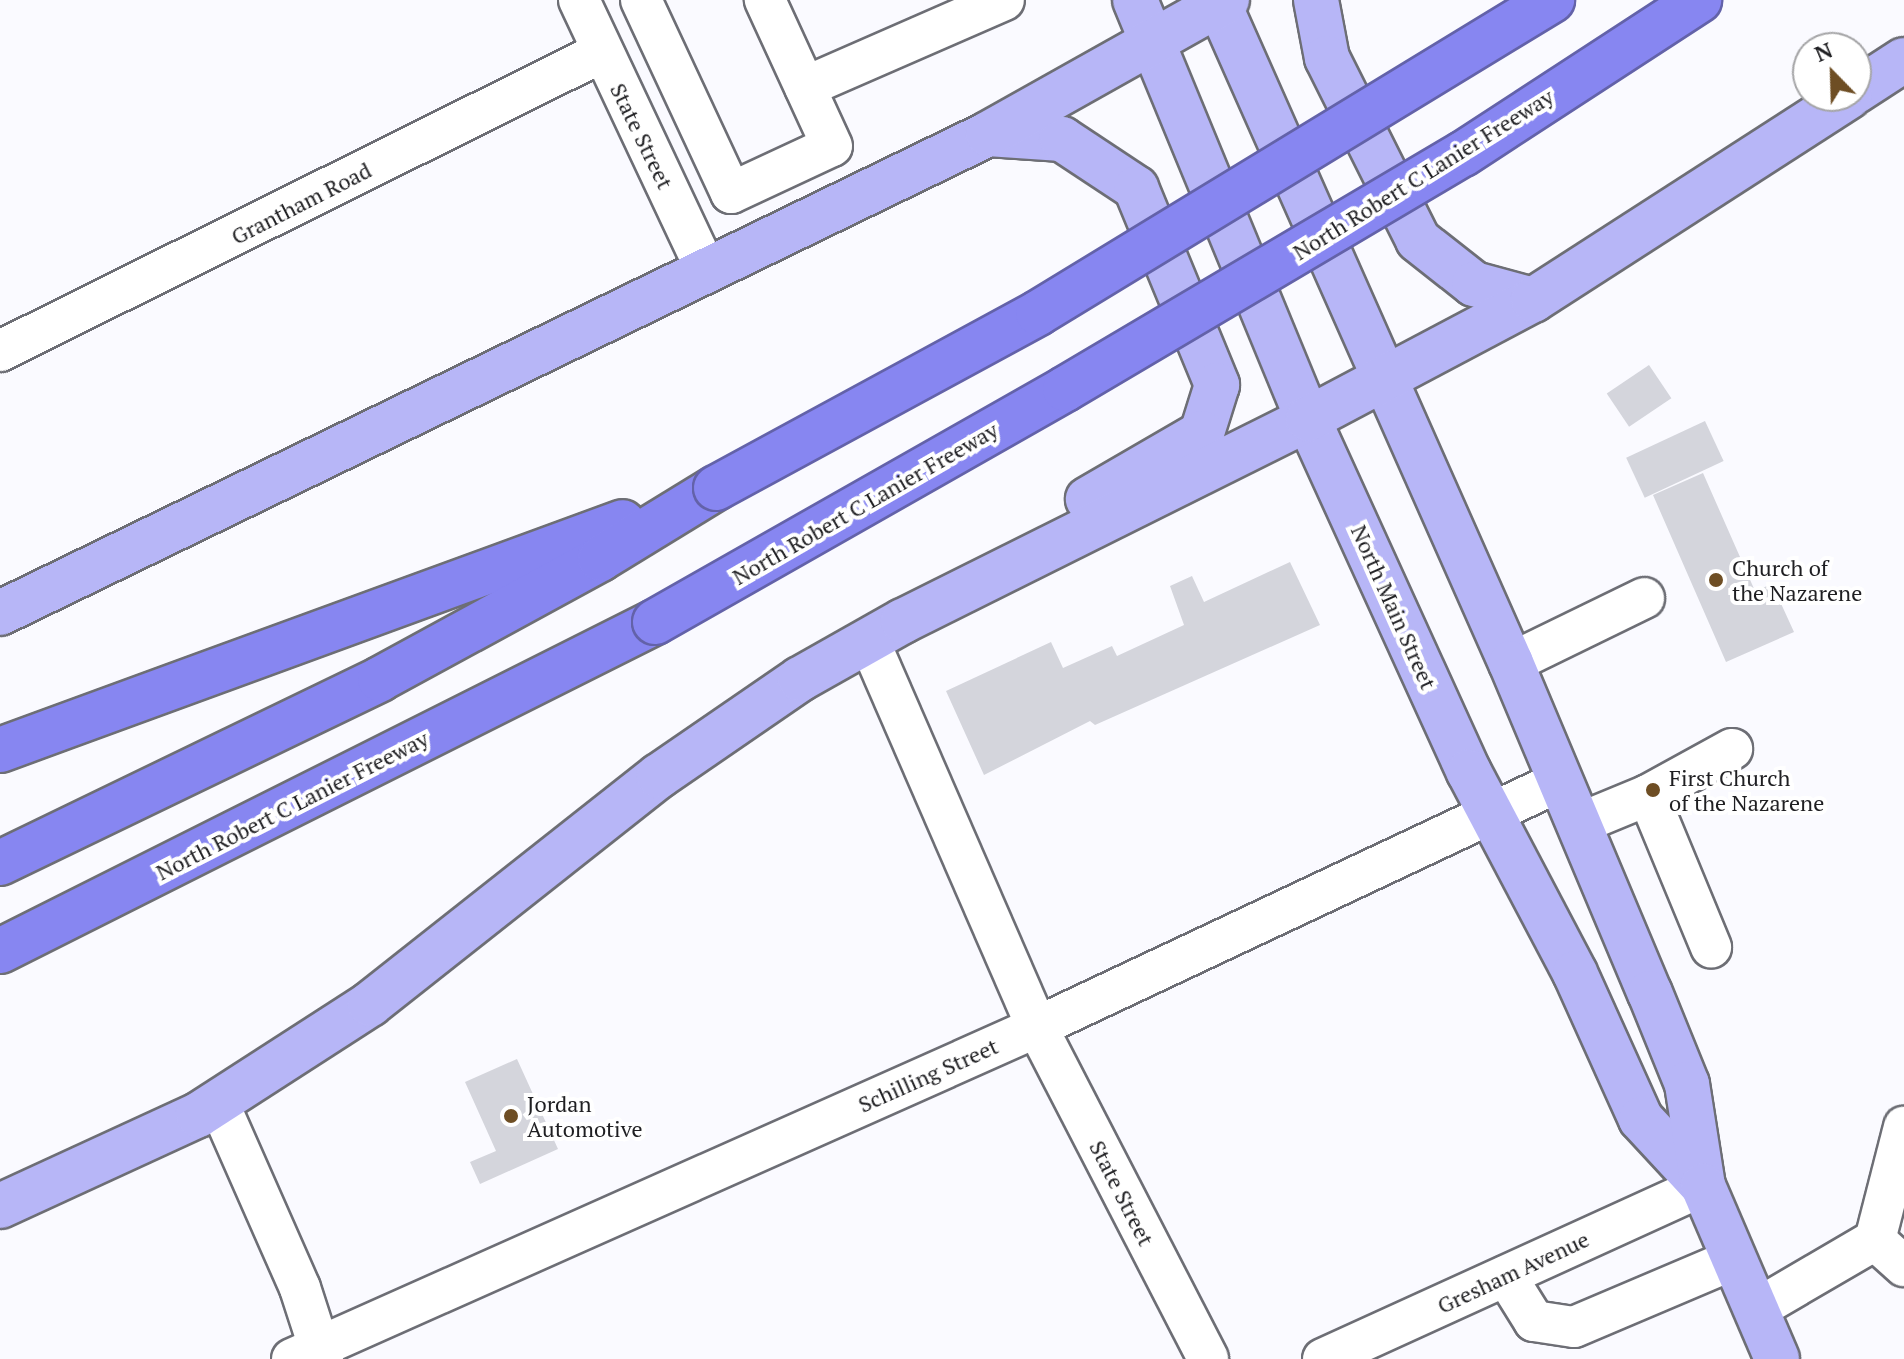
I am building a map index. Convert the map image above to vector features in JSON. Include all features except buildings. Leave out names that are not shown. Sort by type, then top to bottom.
[{"type":"highway","points":[[0,863],[380,679],[594,547],[716,488],[1038,313],[1552,0]]},
{"type":"highway","name":"North Robert C Lanier Freeway","points":[[0,951],[655,622],[1463,154],[1699,0]]},
{"type":"highway","points":[[0,750],[594,547]]},
{"type":"highway","points":[[0,960],[49,927]]},
{"type":"main road","name":"North Main Street","points":[[1135,0],[1155,42],[1308,419],[1492,817],[1575,973],[1641,1119],[1703,1186]]},
{"type":"main road","points":[[1316,0],[1327,58],[1418,240],[1474,284],[1533,300]]},
{"type":"main road","name":"North Main Street","points":[[1221,1],[1511,663],[1687,1084],[1703,1186],[1777,1359]]},
{"type":"main road","points":[[0,613],[988,134],[1155,42],[1221,1]]},
{"type":"main road","points":[[1872,81],[1904,60]]},
{"type":"main road","points":[[0,1206],[218,1102],[370,1004],[659,776],[800,679],[886,631],[1308,419],[1533,300],[1824,112]]},
{"type":"main road","points":[[886,631],[977,564],[1202,433],[1217,385],[1136,188],[1062,139],[988,134]]},
{"type":"street","name":"State Street","points":[[579,0],[707,272]]},
{"type":"street","points":[[641,0],[731,193],[832,146],[765,0]]},
{"type":"street","points":[[805,87],[1004,0]]},
{"type":"street","name":"Grantham Road","points":[[0,351],[602,52]]},
{"type":"street","points":[[1511,663],[1644,598]]},
{"type":"street","name":"State Street","points":[[886,631],[1037,1027],[1208,1359]]},
{"type":"street","points":[[1578,824],[1648,795],[1732,749]]},
{"type":"street","name":"Schilling Street","points":[[311,1355],[1037,1027],[1492,817],[1560,781]]},
{"type":"street","points":[[1648,795],[1711,947]]},
{"type":"street","points":[[218,1102],[300,1288],[311,1355]]},
{"type":"street","points":[[1755,1310],[1875,1240],[1904,1127]]},
{"type":"street","name":"Gresham Avenue","points":[[1323,1359],[1703,1186]]},
{"type":"street","points":[[1875,1240],[1904,1266]]},
{"type":"street","points":[[1506,1276],[1534,1321],[1574,1327],[1734,1259]]},
{"type":"place","name":"Church of the Nazarene","points":[[1716,580]]},
{"type":"place","name":"First Church of the Nazarene","points":[[1653,790]]},
{"type":"place","name":"Jordan Automotive","points":[[511,1116]]}]
